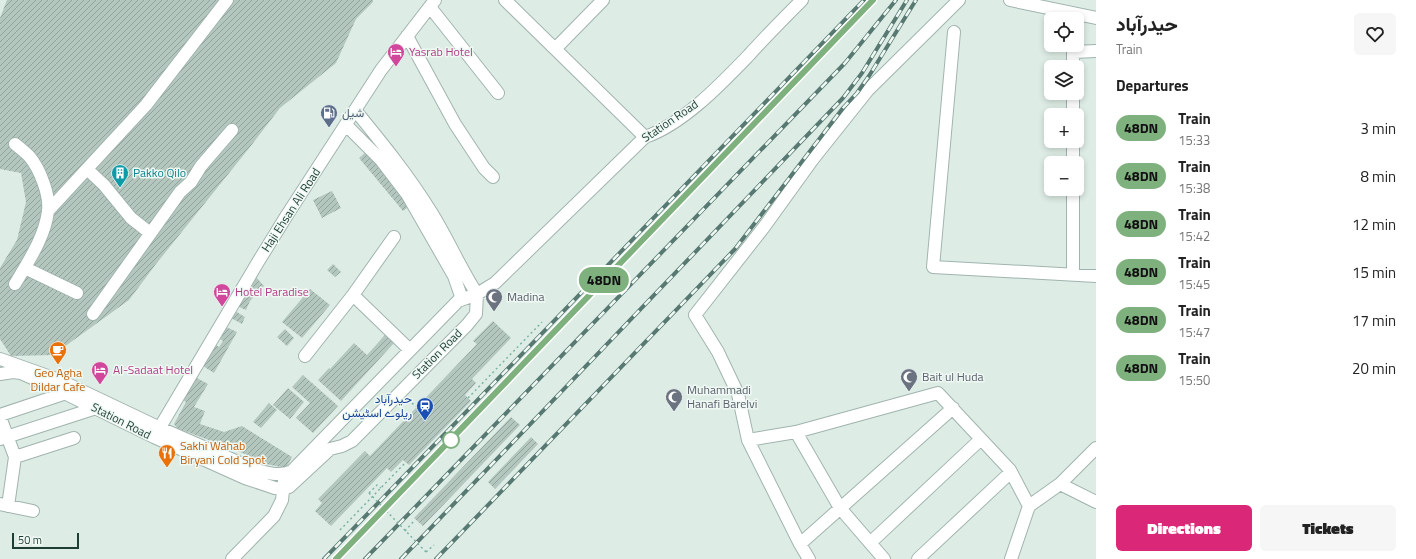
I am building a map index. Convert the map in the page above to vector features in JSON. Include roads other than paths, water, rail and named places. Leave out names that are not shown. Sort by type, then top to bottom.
[{"type":"street","points":[[15,284],[25,268],[38,241],[48,211],[146,105],[227,0]]},
{"type":"street","points":[[505,0],[645,137]]},
{"type":"street","points":[[555,49],[603,0]]},
{"type":"street","name":"Station Road","points":[[22,370],[60,380],[156,433],[245,478],[266,486],[284,489],[289,487],[330,449],[342,446],[352,441],[467,325],[476,314],[477,294],[495,283],[645,137],[658,132],[695,106],[730,74],[802,0]]},
{"type":"street","points":[[809,559],[748,440],[738,394],[718,352],[695,315],[764,227],[813,159],[868,90],[959,0]]},
{"type":"street","points":[[1010,0],[1096,18]]},
{"type":"street","points":[[432,4],[498,93]]},
{"type":"street","name":"Haji Ehsan Ali Road","points":[[156,433],[258,262],[355,110],[381,70],[432,4]]},
{"type":"street","points":[[954,32],[933,267],[1096,276]]},
{"type":"street","points":[[407,36],[455,124],[484,168],[493,178]]},
{"type":"street","points":[[1073,60],[1073,52],[1096,51]]},
{"type":"street","points":[[346,125],[381,160],[407,194],[454,276],[462,299],[477,294],[464,275],[454,252],[431,212],[392,155],[355,110]]},
{"type":"street","points":[[93,314],[150,232],[180,192],[191,182],[201,166],[232,130]]},
{"type":"street","points":[[16,144],[28,155],[40,175],[46,195],[48,211]]},
{"type":"street","points":[[87,169],[104,184],[131,218],[150,232]]},
{"type":"street","points":[[1073,196],[1073,274]]},
{"type":"street","points":[[305,356],[353,296],[394,237]]},
{"type":"street","points":[[25,268],[77,293]]},
{"type":"street","points":[[353,296],[410,350]]},
{"type":"street","name":"Station Road","points":[[22,370],[96,408],[156,433],[256,470],[277,475],[285,475],[292,471],[458,301],[462,299]]},
{"type":"street","points":[[1,367],[22,370]]},
{"type":"street","points":[[33,511],[4,505],[15,457],[4,438],[0,416],[66,393]]},
{"type":"street","points":[[748,440],[796,432],[938,393],[1011,472],[1029,506]]},
{"type":"street","points":[[4,438],[96,408]]},
{"type":"street","points":[[800,544],[953,408]]},
{"type":"street","points":[[796,432],[840,508],[884,559]]},
{"type":"street","points":[[15,457],[74,438]]},
{"type":"street","points":[[870,543],[981,438]]},
{"type":"street","points":[[1011,559],[1029,506],[1060,484],[1096,448]]},
{"type":"street","points":[[918,559],[1011,472]]},
{"type":"street","points":[[232,559],[274,516],[282,500],[285,475]]},
{"type":"street","points":[[1060,484],[1096,502]]},
{"type":"railway","points":[[324,559],[864,0]]},
{"type":"railway","points":[[336,559],[873,0]]},
{"type":"railway","points":[[365,559],[845,63],[896,0]]},
{"type":"railway","points":[[401,559],[843,98],[862,73],[907,0]]},
{"type":"railway","points":[[436,559],[735,249],[843,108],[857,93],[916,0]]},
{"type":"train","name":"48DN","points":[[336,559],[873,0]]},
{"type":"place","name":"Yasrab Hotel","points":[[396,67]]},
{"type":"place","name":"شیل","points":[[329,128]]},
{"type":"place","name":"Pakko Qilo","points":[[120,188]]},
{"type":"place","name":"Hotel Paradise","points":[[222,307]]},
{"type":"place","name":"Madina","points":[[494,312]]},
{"type":"place","name":"Geo Agha Dildar Cafe","points":[[58,365]]},
{"type":"place","name":"Al-Sadaat Hotel","points":[[100,385]]},
{"type":"place","name":"Bait ul Huda","points":[[909,392]]},
{"type":"place","name":"Muhammadi Hanafi Barelvi","points":[[674,412]]},
{"type":"place","name":"حیدرآباد ریلوے اسٹیشن","points":[[425,421]]},
{"type":"place","name":"Sakhi Wahab Biryani Cold Spot","points":[[167,468]]}]
